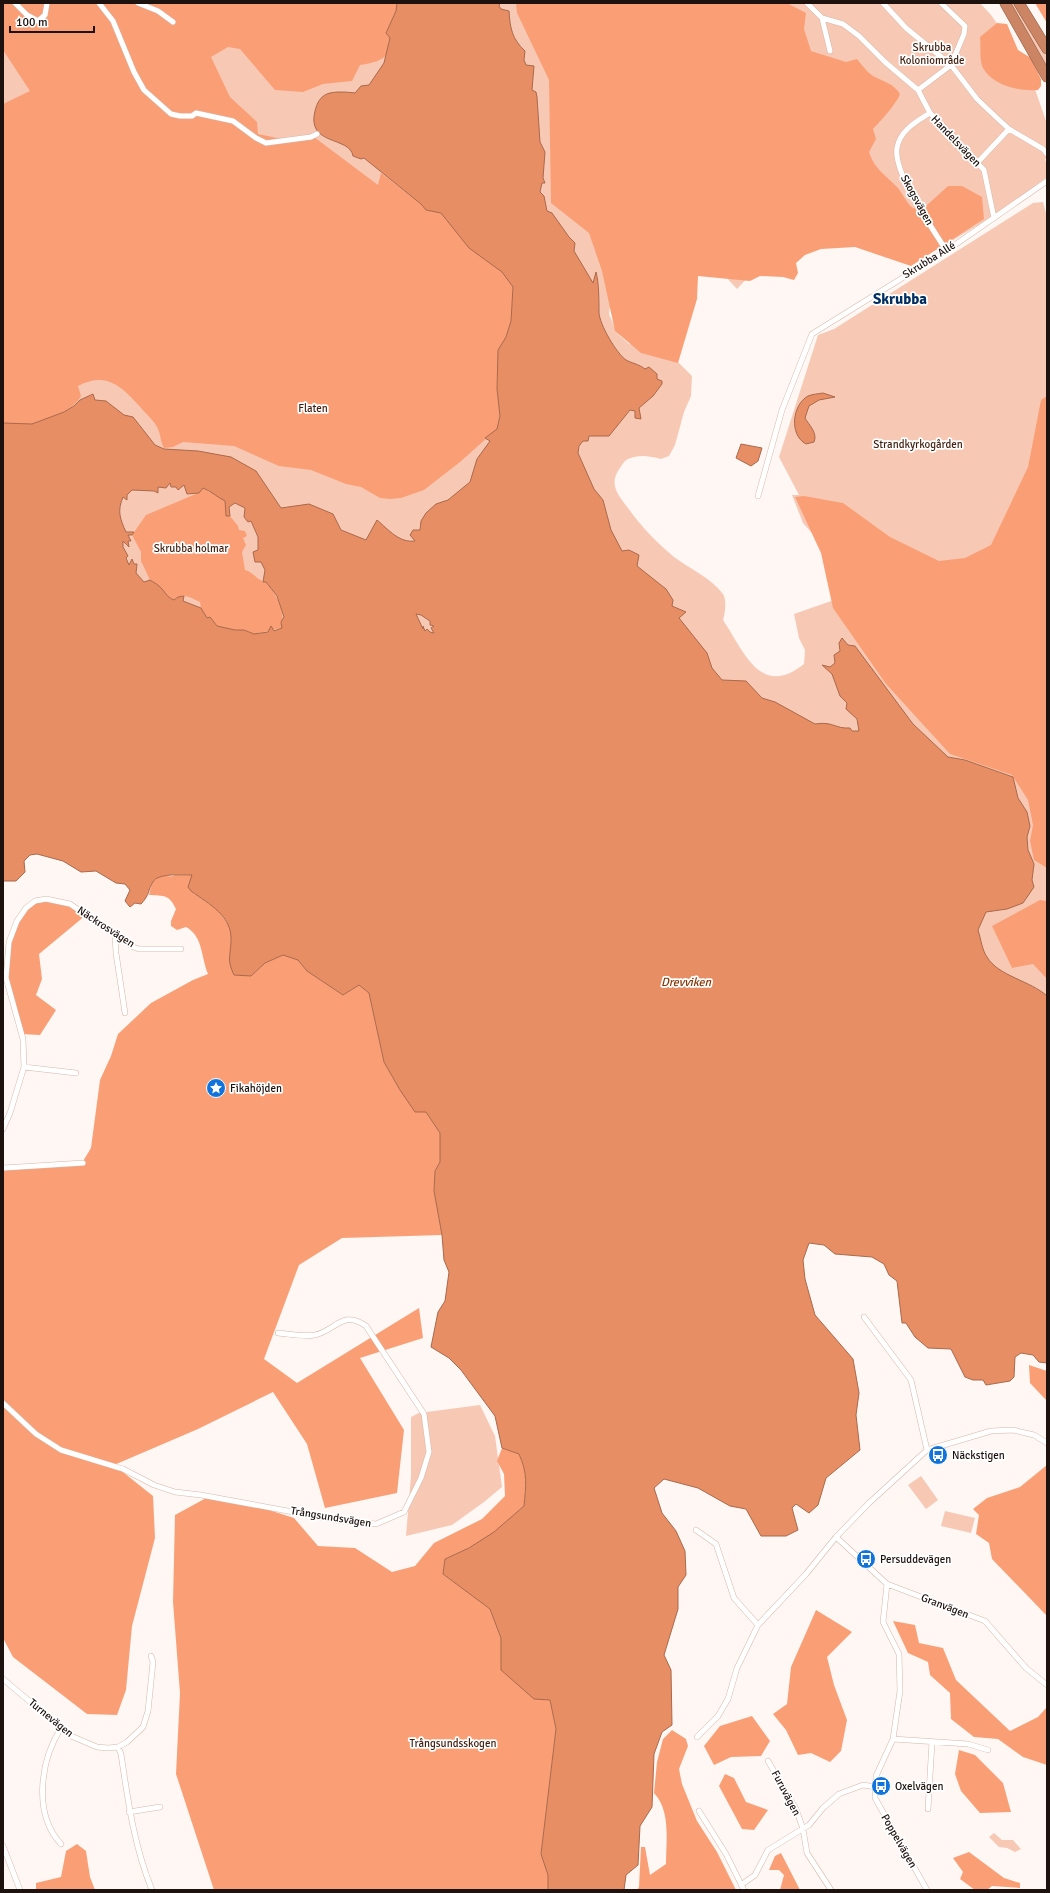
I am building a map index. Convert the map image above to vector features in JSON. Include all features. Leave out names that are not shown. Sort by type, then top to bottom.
[{"type":"highway","points":[[1004,3],[1047,77]]},
{"type":"highway","points":[[1019,3],[1047,49]]},
{"type":"street","points":[[15,3],[27,15],[38,21],[45,15],[47,3]]},
{"type":"street","points":[[99,3],[113,20],[134,72],[144,90],[171,114],[192,116],[196,113],[233,120],[256,138],[266,143],[311,137],[317,134]]},
{"type":"street","points":[[138,3],[158,11],[173,22]]},
{"type":"street","points":[[807,3],[822,18],[830,51]]},
{"type":"street","points":[[882,3],[906,28],[951,65],[977,99],[1009,129],[1043,149],[1047,154]]},
{"type":"street","points":[[918,90],[951,65],[964,34],[965,26],[941,3]]},
{"type":"street","name":"Handelsvägen","points":[[822,18],[843,24],[859,36],[885,62],[918,90],[930,113],[984,170],[994,218]]},
{"type":"street","name":"Skogsvägen","points":[[930,113],[911,124],[902,136],[897,148],[898,159],[901,173],[911,192],[946,250]]},
{"type":"street","points":[[978,162],[1009,129]]},
{"type":"street","name":"Skrubba Allé","points":[[758,496],[782,410],[812,334],[946,250],[1047,181]]},
{"type":"street","name":"Näckrosvägen","points":[[3,1129],[10,1113],[24,1066],[23,1039],[6,978],[9,942],[17,921],[26,908],[35,901],[46,899],[70,904],[133,947],[181,949]]},
{"type":"street","points":[[115,936],[125,1013]]},
{"type":"street","points":[[24,1066],[76,1074]]},
{"type":"street","points":[[3,1168],[84,1164]]},
{"type":"street","points":[[864,1316],[911,1380],[927,1450]]},
{"type":"street","name":"Trångsundsvägen","points":[[3,1403],[36,1434],[61,1450],[122,1469],[154,1485],[175,1492],[201,1495],[342,1521],[376,1524],[404,1512],[421,1478],[428,1452],[424,1414],[366,1326],[360,1321],[351,1320],[336,1323],[316,1334],[278,1333]]},
{"type":"street","points":[[697,1737],[718,1716],[728,1699],[737,1668],[758,1625],[806,1574],[836,1537],[869,1503],[927,1450],[991,1432],[1013,1430],[1034,1435],[1047,1443]]},
{"type":"street","points":[[696,1530],[716,1544],[734,1598],[758,1625]]},
{"type":"street","name":"Granvägen","points":[[836,1537],[887,1584],[985,1621],[1026,1668],[1047,1685]]},
{"type":"street","name":"Poppelvägen","points":[[887,1584],[883,1622],[899,1654],[900,1690],[893,1738],[876,1776],[875,1798],[927,1890]]},
{"type":"street","points":[[151,1656],[153,1662],[148,1711],[143,1727],[127,1742],[118,1747],[121,1754],[129,1812],[139,1854],[152,1890]]},
{"type":"street","name":"Turnevägen","points":[[3,1679],[71,1736],[97,1748],[118,1747]]},
{"type":"street","points":[[61,1728],[52,1742],[43,1778],[43,1794],[48,1823],[54,1835],[61,1844]]},
{"type":"street","points":[[893,1738],[968,1744],[988,1750]]},
{"type":"street","points":[[928,1809],[932,1742]]},
{"type":"street","name":"Furuvägen","points":[[768,1761],[796,1808],[803,1829],[807,1853],[831,1890]]},
{"type":"street","points":[[699,1810],[726,1854],[743,1888],[755,1876],[768,1850],[809,1825],[823,1808],[839,1794],[863,1785],[876,1787]]},
{"type":"street","points":[[129,1812],[160,1807]]},
{"type":"street","points":[[3,1846],[20,1890]]},
{"type":"green space","name":"Flaten","points":[[3,3],[980,3],[991,15],[1001,29],[1036,92],[1047,124],[1047,158],[1045,159],[1047,166],[1047,177],[993,216],[942,247],[855,236],[766,258],[737,289],[693,241],[611,299],[609,314],[617,333],[629,344],[645,346],[678,362],[692,376],[691,396],[684,412],[675,445],[669,456],[661,459],[649,456],[632,457],[623,464],[616,474],[615,484],[621,499],[655,540],[674,557],[712,583],[723,594],[725,611],[723,620],[746,657],[755,667],[765,674],[776,676],[789,673],[804,664],[805,650],[799,638],[794,614],[837,599],[819,541],[803,523],[792,495],[799,495],[779,457],[818,335],[834,329],[1033,203],[1043,202],[1047,217],[1047,1159],[3,676]]},
{"type":"green space","points":[[3,3],[397,3],[396,11],[386,33],[390,38],[387,54],[380,60],[360,65],[352,81],[323,84],[303,92],[275,90],[240,49],[228,47],[211,57],[230,97],[257,122],[258,134],[277,138],[314,137],[378,185],[381,173],[421,204],[426,210],[441,213],[450,224],[502,272],[513,287],[511,321],[506,337],[498,350],[497,389],[500,416],[497,429],[460,462],[424,490],[401,498],[390,499],[380,498],[361,487],[346,484],[311,470],[279,466],[234,446],[183,442],[173,447],[164,448],[156,425],[152,420],[134,400],[120,388],[106,381],[97,380],[78,386],[81,396],[78,401],[73,406],[52,418],[31,424],[3,423],[3,104],[30,91],[3,50]]},
{"type":"green space","points":[[516,3],[787,3],[806,13],[804,29],[811,51],[846,62],[857,59],[873,76],[891,85],[900,94],[892,107],[873,129],[876,139],[869,152],[874,163],[881,172],[898,188],[911,206],[913,208],[926,206],[948,186],[962,186],[982,197],[984,219],[911,266],[855,247],[821,249],[805,255],[796,263],[798,273],[794,280],[783,277],[760,276],[750,281],[698,276],[697,299],[678,363],[641,353],[615,331],[602,271],[589,233],[551,203],[549,80],[517,13]]},
{"type":"green space","points":[[1009,3],[1015,3],[1047,57],[1047,69]]},
{"type":"green space","points":[[1035,3],[1047,3],[1047,23]]},
{"type":"green space","points":[[997,23],[1007,24],[1018,50],[1031,58],[1041,79],[1041,86],[1038,90],[1023,90],[1007,86],[993,79],[983,68],[980,37]]},
{"type":"green space","points":[[1047,396],[1047,868],[1034,860],[1030,841],[1033,825],[1028,800],[1012,775],[950,754],[886,684],[833,608],[821,553],[795,497],[804,496],[843,503],[890,537],[939,561],[965,558],[991,545],[1028,467],[1041,400]]},
{"type":"green space","name":"Skrubba holmar","points":[[203,488],[225,501],[226,516],[230,516],[238,526],[239,530],[245,531],[247,536],[243,538],[246,545],[242,552],[245,570],[260,580],[266,582],[274,592],[281,609],[283,621],[282,628],[254,634],[244,630],[235,630],[217,626],[210,617],[207,618],[201,608],[200,602],[184,596],[174,600],[165,595],[160,587],[150,580],[141,561],[141,552],[132,535],[146,515],[198,493]]},
{"type":"green space","points":[[175,875],[192,875],[189,887],[191,891],[218,910],[231,929],[231,941],[251,976],[265,963],[283,955],[298,960],[307,971],[343,995],[359,985],[369,993],[384,1062],[400,1090],[415,1111],[426,1112],[440,1133],[440,1162],[435,1171],[434,1191],[442,1235],[342,1238],[299,1265],[264,1359],[297,1383],[419,1308],[423,1338],[360,1358],[404,1430],[397,1493],[325,1508],[307,1444],[273,1392],[198,1429],[114,1465],[153,1496],[155,1538],[132,1626],[126,1690],[117,1715],[87,1714],[13,1657],[3,1638],[3,1168],[82,1163],[91,1148],[100,1080],[111,1056],[118,1034],[151,1003],[193,980],[208,974],[199,941],[196,936],[186,927],[177,930],[171,926],[171,921],[176,909],[171,901],[166,897],[149,895],[152,883],[156,878]]},
{"type":"green space","points":[[46,899],[70,904],[86,915],[39,954],[42,979],[36,995],[56,1010],[40,1035],[21,1034],[7,985],[7,959],[17,921],[35,901]]},
{"type":"green space","points":[[1040,900],[1047,901],[1047,979],[1033,964],[1012,968],[992,926]]},
{"type":"green space","points":[[1029,1365],[1047,1371],[1047,1401],[1030,1383]]},
{"type":"green space","points":[[480,1405],[495,1436],[502,1487],[452,1525],[406,1536],[411,1476],[411,1417],[419,1413]]},
{"type":"green space","name":"Trångsundsskogen","points":[[502,1448],[519,1454],[522,1461],[526,1480],[524,1506],[495,1532],[469,1548],[445,1559],[443,1574],[490,1609],[501,1638],[502,1670],[514,1681],[550,1700],[556,1729],[541,1854],[548,1875],[548,1890],[214,1890],[176,1774],[180,1693],[173,1602],[175,1515],[208,1497],[241,1501],[294,1518],[318,1546],[355,1548],[392,1572],[415,1566],[434,1543],[482,1519],[505,1496],[504,1474],[497,1461]]},
{"type":"green space","points":[[1047,1465],[1047,1616],[992,1559],[989,1543],[976,1534],[979,1515],[973,1509],[987,1498],[1020,1487]]},
{"type":"green space","points":[[921,1476],[938,1500],[926,1509],[908,1485]]},
{"type":"green space","points":[[945,1511],[975,1518],[971,1533],[941,1526]]},
{"type":"green space","points":[[816,1610],[852,1632],[827,1657],[834,1685],[847,1720],[841,1751],[830,1762],[811,1753],[798,1755],[786,1730],[773,1714],[787,1704],[791,1667]]},
{"type":"green space","points":[[893,1621],[915,1625],[919,1643],[943,1648],[956,1680],[1010,1731],[1038,1717],[1047,1707],[1047,1765],[1023,1757],[998,1739],[974,1737],[951,1719],[950,1693],[930,1675],[928,1662],[908,1653]]},
{"type":"green space","points":[[752,1716],[770,1741],[761,1756],[731,1757],[714,1765],[704,1746],[720,1726]]},
{"type":"green space","points":[[672,1730],[686,1739],[688,1746],[679,1769],[682,1784],[697,1821],[717,1852],[736,1890],[637,1890],[639,1887],[641,1847],[645,1847],[650,1875],[666,1864],[667,1836],[665,1817],[663,1808],[654,1793],[657,1762],[663,1739]]},
{"type":"green space","points":[[959,1750],[975,1755],[1003,1783],[1011,1812],[980,1813],[961,1791],[955,1774]]},
{"type":"green space","points":[[725,1774],[734,1778],[746,1802],[768,1810],[754,1830],[742,1829],[719,1786]]},
{"type":"green space","points":[[994,1833],[1002,1840],[1013,1840],[1021,1849],[1015,1852],[1007,1848],[999,1847],[989,1837]]},
{"type":"green space","points":[[77,1844],[86,1851],[90,1877],[95,1890],[36,1890],[36,1883],[61,1877],[66,1851]]},
{"type":"green space","points":[[969,1852],[1004,1878],[1020,1883],[1020,1888],[992,1886],[987,1890],[975,1890],[960,1879],[963,1872],[953,1858]]},
{"type":"green space","points":[[781,1853],[800,1890],[780,1890],[784,1875],[779,1870],[769,1870],[775,1856]]},
{"type":"water","name":"Drevviken","points":[[397,3],[500,3],[499,6],[501,9],[509,11],[512,33],[514,38],[525,51],[524,60],[526,65],[534,66],[532,90],[536,92],[540,142],[545,152],[543,178],[545,183],[542,183],[540,192],[544,196],[547,211],[552,213],[575,243],[574,251],[593,283],[596,272],[600,317],[605,331],[618,352],[626,360],[645,369],[649,367],[657,374],[657,379],[662,381],[662,384],[653,396],[639,408],[641,419],[635,418],[635,411],[630,410],[609,436],[589,436],[588,441],[583,441],[579,446],[578,453],[594,489],[603,500],[611,530],[622,551],[629,550],[639,555],[637,566],[666,589],[673,600],[672,606],[686,612],[679,618],[707,653],[712,668],[722,680],[746,681],[762,698],[775,702],[815,724],[830,724],[850,728],[852,731],[859,731],[857,719],[846,709],[847,703],[840,696],[832,674],[822,665],[830,667],[835,663],[834,655],[840,651],[839,643],[842,638],[848,645],[855,646],[913,724],[948,757],[965,760],[1013,777],[1018,798],[1027,812],[1030,826],[1027,837],[1028,850],[1034,864],[1032,880],[1034,887],[1023,903],[1007,909],[986,912],[978,930],[984,951],[992,964],[1047,996],[1047,1363],[1039,1362],[1033,1355],[1021,1353],[1015,1357],[1014,1377],[1010,1381],[986,1385],[983,1380],[973,1380],[965,1377],[951,1349],[928,1348],[915,1337],[906,1323],[902,1323],[897,1281],[889,1275],[884,1264],[872,1257],[835,1254],[824,1245],[809,1243],[803,1260],[805,1279],[815,1315],[853,1359],[859,1393],[856,1415],[860,1450],[826,1478],[818,1505],[809,1513],[796,1504],[792,1508],[798,1530],[786,1536],[761,1536],[746,1509],[730,1506],[698,1488],[664,1479],[654,1488],[662,1513],[676,1531],[685,1551],[686,1575],[678,1587],[678,1609],[664,1655],[671,1670],[672,1725],[662,1732],[654,1754],[652,1807],[640,1826],[638,1865],[626,1875],[624,1890],[548,1890],[548,1875],[541,1854],[556,1729],[550,1700],[534,1699],[501,1670],[501,1638],[490,1609],[443,1574],[445,1559],[469,1548],[494,1532],[524,1506],[526,1486],[525,1474],[519,1454],[502,1448],[495,1416],[461,1370],[449,1358],[431,1347],[438,1312],[445,1301],[449,1272],[444,1260],[442,1235],[434,1191],[435,1171],[440,1162],[440,1133],[426,1112],[415,1112],[384,1062],[369,993],[359,985],[343,995],[307,971],[298,960],[283,955],[265,963],[251,976],[234,975],[230,962],[231,933],[228,925],[224,918],[212,906],[191,891],[188,887],[192,875],[170,875],[155,879],[141,904],[135,903],[130,907],[125,901],[130,890],[125,884],[116,883],[96,871],[81,872],[63,861],[37,854],[30,855],[24,861],[25,872],[16,881],[3,881],[3,423],[32,424],[64,412],[80,400],[93,394],[95,400],[106,401],[124,415],[133,417],[155,445],[164,449],[198,451],[231,457],[256,471],[281,508],[309,504],[333,514],[341,530],[366,540],[377,520],[394,535],[409,541],[415,541],[410,535],[413,530],[420,530],[421,521],[426,513],[436,504],[448,500],[470,482],[477,459],[490,441],[485,438],[497,429],[500,416],[497,389],[498,350],[506,337],[511,321],[513,287],[502,272],[469,248],[441,213],[426,210],[421,204],[364,158],[361,159],[353,156],[345,145],[322,135],[317,130],[314,122],[317,105],[325,95],[337,92],[355,93],[361,86],[369,85],[384,63],[390,38],[386,33],[396,11]],"holes":[[[170,483],[171,487],[176,487],[178,490],[184,485],[187,494],[199,493],[203,488],[209,491],[225,501],[226,516],[230,516],[229,507],[235,503],[245,508],[244,517],[248,522],[251,521],[258,537],[258,550],[253,552],[255,562],[261,562],[265,570],[263,582],[266,582],[277,596],[284,617],[281,622],[282,628],[274,631],[271,626],[268,632],[254,634],[244,630],[235,630],[217,626],[210,617],[207,618],[201,608],[183,601],[184,596],[178,597],[174,600],[171,599],[158,585],[150,580],[144,582],[136,573],[137,564],[134,564],[132,559],[129,565],[126,558],[128,556],[123,547],[123,541],[129,547],[128,541],[131,541],[128,535],[132,535],[134,532],[126,532],[121,519],[120,507],[123,497],[127,500],[127,495],[132,490],[154,491],[158,493],[158,487],[166,488]],[[416,614],[421,615],[430,621],[430,625],[434,626],[431,628],[434,633],[427,629],[425,631],[423,626],[423,629]]]},
{"type":"water","points":[[823,393],[835,397],[819,400],[809,406],[805,418],[814,432],[815,439],[814,442],[806,444],[797,434],[795,427],[796,413],[803,400],[808,396]]},
{"type":"water","points":[[741,444],[762,448],[758,461],[751,466],[736,458]]},
{"type":"place","name":"Fikahöjden","points":[[216,1088]]},
{"type":"place","name":"Näckstigen","points":[[938,1455]]},
{"type":"place","name":"Persuddevägen","points":[[866,1559]]},
{"type":"place","name":"Oxelvägen","points":[[881,1786]]},
{"type":"district","name":"Skrubba","points":[[900,299]]},
{"type":"park label","name":"Skrubba Koloniområde","points":[[932,53]]},
{"type":"park label","name":"Strandkyrkogården","points":[[918,444]]}]
